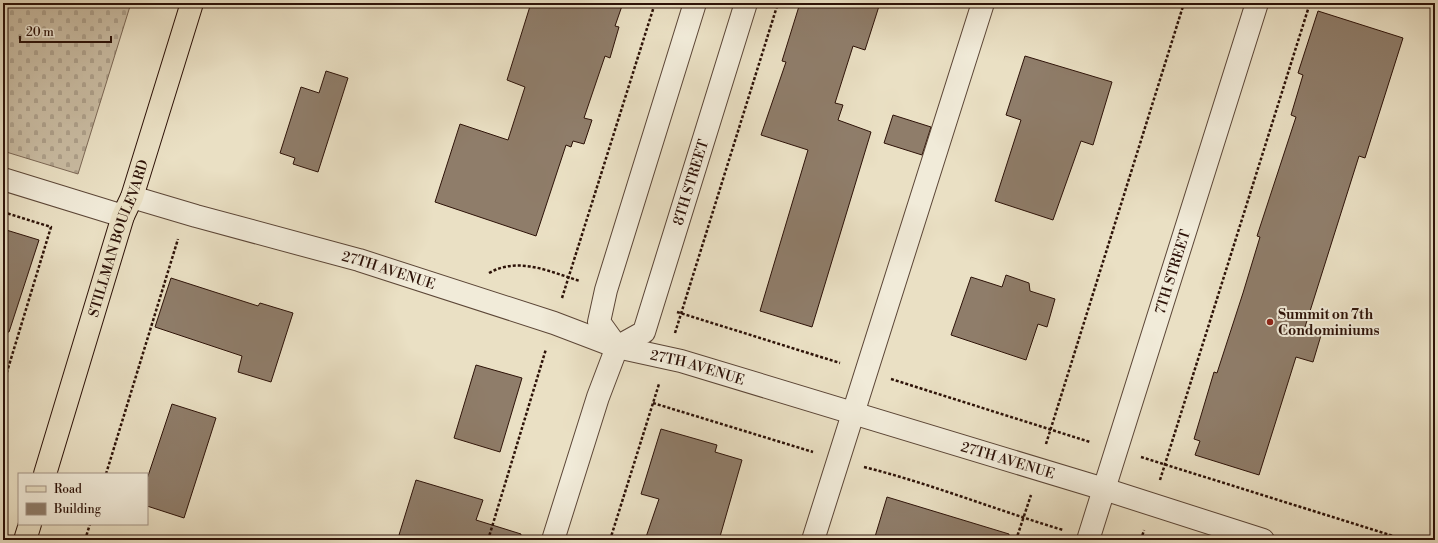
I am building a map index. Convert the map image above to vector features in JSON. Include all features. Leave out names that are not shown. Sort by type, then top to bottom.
[{"type":"main road","name":"STILLMAN BOULEVARD","points":[[45,473],[192,3]]},
{"type":"main road","points":[[25,540],[30,525]]},
{"type":"street","points":[[553,540],[598,396],[617,347],[599,322],[606,290],[695,3]]},
{"type":"street","name":"8TH STREET","points":[[617,347],[644,332],[746,3]]},
{"type":"street","points":[[813,540],[982,3]]},
{"type":"street","name":"7TH STREET","points":[[1088,538],[1257,3]]},
{"type":"street","name":"27TH AVENUE","points":[[3,179],[128,207],[186,213],[359,260],[554,323],[617,347],[668,357],[852,414],[1039,469],[1263,540]]},
{"type":"path","points":[[561,302],[655,3]]},
{"type":"path","points":[[673,338],[778,3]]},
{"type":"path","points":[[1016,540],[1184,3]]},
{"type":"path","points":[[1141,540],[1310,3]]},
{"type":"path","points":[[1419,3],[1435,8]]},
{"type":"path","points":[[3,212],[51,227],[3,385]]},
{"type":"path","points":[[106,473],[186,213]]},
{"type":"path","points":[[485,275],[497,268],[512,264],[529,265],[568,278]]},
{"type":"path","points":[[680,314],[1406,540]]},
{"type":"path","points":[[488,540],[548,342]]},
{"type":"path","points":[[610,540],[661,378]]},
{"type":"path","points":[[653,403],[838,460],[902,476],[1023,518],[1088,538]]},
{"type":"path","points":[[85,540],[90,525]]},
{"type":"green space","points":[[3,3],[131,3],[78,174],[3,151]]},
{"type":"building","points":[[531,3],[623,3],[615,26],[619,27],[610,58],[605,56],[584,118],[592,120],[584,144],[573,141],[571,147],[566,145],[536,236],[435,202],[460,124],[508,140],[525,87],[507,80]]},
{"type":"building","points":[[800,3],[880,3],[865,50],[853,46],[835,103],[843,105],[838,120],[871,132],[812,327],[760,311],[808,150],[761,135],[786,62],[782,61]]},
{"type":"building","name":"Summit on 7th Condominiums","points":[[1318,11],[1403,38],[1365,158],[1359,156],[1305,327],[1322,332],[1313,362],[1296,357],[1259,475],[1195,455],[1200,441],[1194,439],[1214,372],[1217,373],[1243,293],[1260,237],[1257,236],[1296,117],[1291,115],[1303,75],[1298,73]]},
{"type":"building","points":[[1025,56],[1112,82],[1093,145],[1081,141],[1053,220],[995,201],[1021,120],[1006,115]]},
{"type":"building","points":[[326,71],[348,78],[318,172],[293,164],[295,158],[280,153],[301,87],[319,93]]},
{"type":"building","points":[[893,115],[931,127],[922,155],[884,143]]},
{"type":"building","points":[[3,229],[39,240],[9,332],[3,332]]},
{"type":"building","points":[[1006,275],[1029,283],[1030,291],[1055,299],[1047,327],[1038,324],[1026,360],[951,335],[971,277],[1002,287]]},
{"type":"building","points":[[171,278],[258,306],[260,303],[293,313],[271,382],[238,372],[242,356],[155,327]]},
{"type":"building","points":[[476,365],[522,378],[500,452],[454,438]]},
{"type":"building","points":[[172,404],[216,418],[184,518],[148,506],[148,476]]},
{"type":"building","points":[[661,429],[717,445],[715,452],[742,460],[719,540],[645,540],[659,499],[641,494]]},
{"type":"building","points":[[416,480],[483,500],[476,520],[521,534],[520,540],[415,540],[399,535]]},
{"type":"building","points":[[887,497],[1009,534],[1009,540],[874,540]]},
{"type":"place","name":"Summit on 7th Condominiums","points":[[1270,322]]}]
